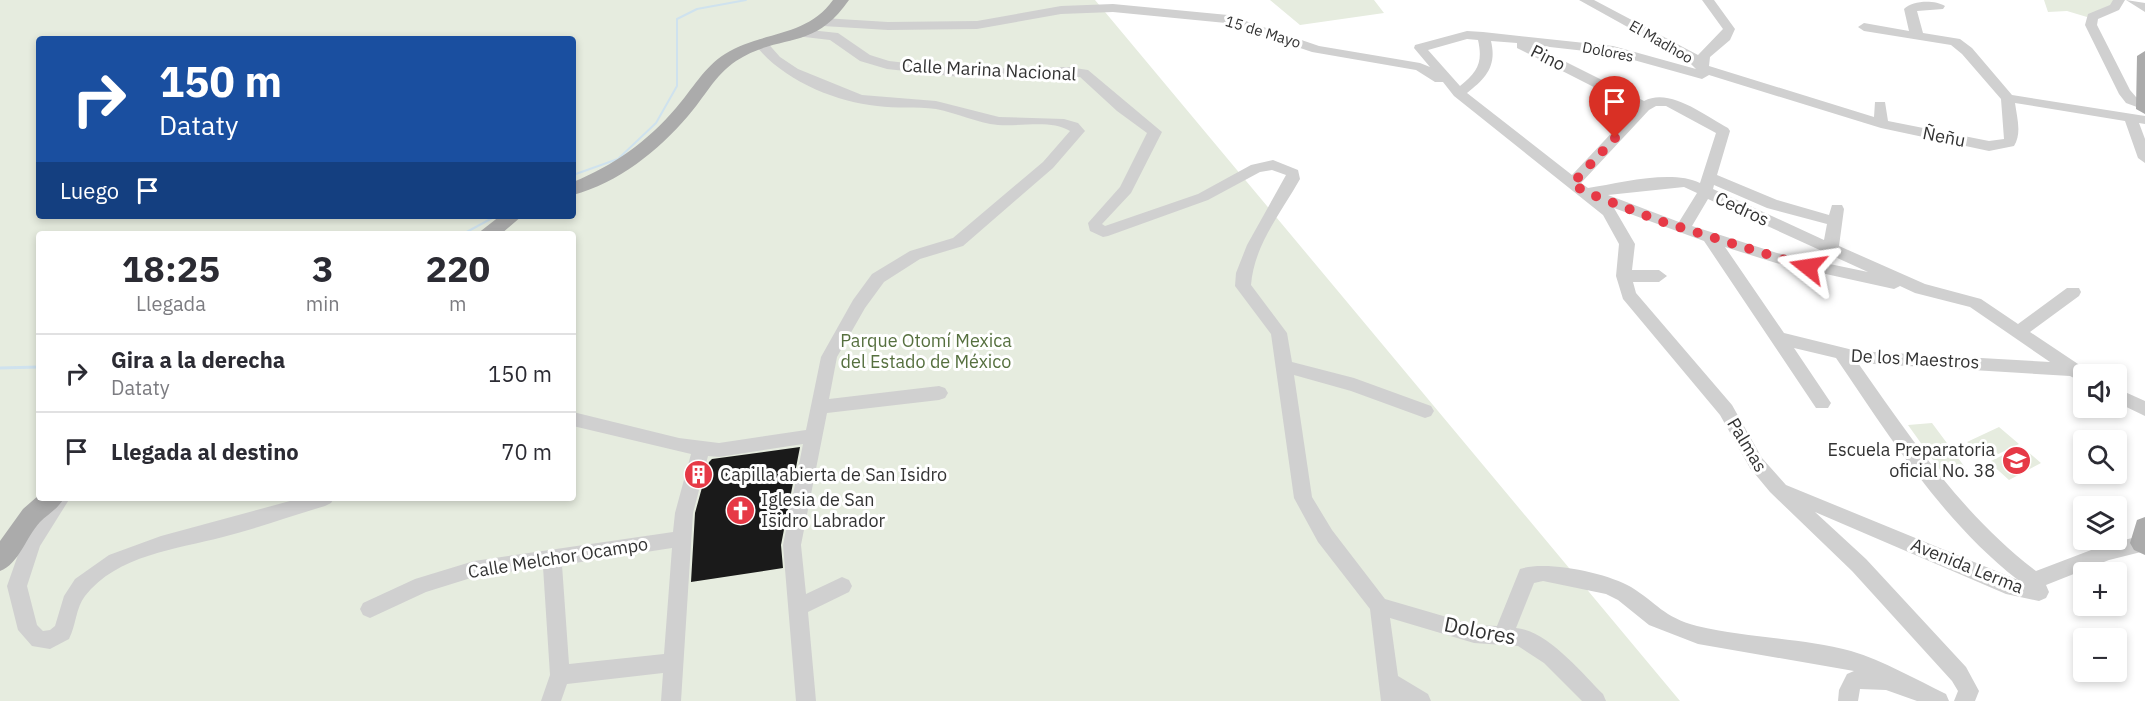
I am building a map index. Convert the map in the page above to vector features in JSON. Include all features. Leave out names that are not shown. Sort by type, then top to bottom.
[{"type":"main road","points":[[576,188],[628,163],[672,123],[709,75],[731,58],[760,43],[800,33],[823,22],[841,0]]},
{"type":"main road","points":[[2141,113],[2145,56]]},
{"type":"main road","points":[[491,231],[509,219]]},
{"type":"main road","points":[[0,560],[31,516],[48,501]]},
{"type":"street","name":"El Madhoo","points":[[1585,0],[1692,57],[1704,69]]},
{"type":"street","points":[[1704,69],[1704,56],[1725,38],[1729,29],[1708,0]]},
{"type":"street","points":[[2119,0],[2115,7],[2092,17],[2091,25],[2124,91],[2141,113],[2145,158]]},
{"type":"street","points":[[2132,0],[2145,8]]},
{"type":"street","points":[[1917,35],[1910,9],[1918,5],[1939,6]]},
{"type":"street","name":"15 de Mayo","points":[[823,22],[888,26],[976,25],[1061,10],[1113,8],[1228,20],[1317,49],[1420,67],[1448,82]]},
{"type":"street","points":[[1864,27],[1948,40],[1962,46],[2008,98],[2141,113]]},
{"type":"street","name":"Calle Marina Nacional","points":[[800,33],[833,36],[865,58],[887,65],[960,73],[1068,71],[1083,73],[1092,78],[1122,108],[1155,132],[1126,190],[1095,223],[1095,227],[1103,232],[1203,197],[1256,168],[1273,165],[1293,172],[1293,179],[1267,219],[1247,261],[1243,286],[1279,333],[1303,498],[1325,536],[1379,606]]},
{"type":"street","name":"Dolores","points":[[1448,82],[1420,48],[1467,35],[1599,48],[1674,65],[1702,75],[1704,69]]},
{"type":"street","points":[[1459,93],[1488,65],[1489,57],[1483,36]]},
{"type":"street","name":"Pino","points":[[1516,41],[1644,107]]},
{"type":"street","points":[[760,43],[776,62],[831,89],[868,101],[939,106],[995,121],[1072,124],[1077,128],[1077,133],[1048,165],[967,235],[952,245],[915,255],[878,278],[859,303],[829,357],[827,379],[818,407],[792,545],[806,701]]},
{"type":"street","name":"Ñeñu","points":[[1704,69],[1881,124],[1989,146],[2009,142],[2012,137],[2008,98]]},
{"type":"street","points":[[1448,82],[1572,184],[1588,193],[1660,221],[1683,226],[1808,267],[1921,289]]},
{"type":"street","points":[[1572,184],[1644,107],[1653,102],[1668,102],[1723,131],[1708,185],[1683,226]]},
{"type":"street","points":[[1880,105],[1881,124]]},
{"type":"street","name":"Cedros","points":[[1588,193],[1677,182],[1708,185],[1921,289],[1975,303],[2073,372]]},
{"type":"street","points":[[1708,185],[1772,204],[1835,215],[1831,247]]},
{"type":"street","name":"Palmas","points":[[1588,193],[1609,212],[1625,238],[1628,250],[1624,276],[1629,295],[1726,410],[1756,463],[1776,488],[1858,564],[1959,674],[1968,691],[1964,701]]},
{"type":"street","points":[[1709,236],[1822,403]]},
{"type":"street","points":[[1624,276],[1659,276]]},
{"type":"street","points":[[2018,333],[2073,292]]},
{"type":"street","points":[[1779,338],[1842,354]]},
{"type":"street","name":"De los Maestros","points":[[1842,354],[2073,374]]},
{"type":"street","name":"De los Maestros","points":[[1842,354],[1951,502],[2005,561],[2034,581]]},
{"type":"street","points":[[1283,366],[1354,385],[1425,411]]},
{"type":"street","points":[[818,407],[939,393]]},
{"type":"street","points":[[2127,400],[2145,409]]},
{"type":"street","points":[[576,420],[719,450],[812,436]]},
{"type":"street","points":[[672,701],[673,662],[678,632],[677,587],[684,513],[701,448]]},
{"type":"street","name":"Avenida Lerma","points":[[1776,488],[2013,588],[2039,592],[2034,581],[2144,540]]},
{"type":"street","points":[[59,501],[43,522],[31,544],[17,586],[28,630],[39,640],[52,639],[63,632],[76,594],[94,576],[116,561],[150,548],[238,525],[316,501]]},
{"type":"street","name":"Calle Melchor Ocampo","points":[[370,609],[447,577],[474,569],[682,539]]},
{"type":"street","points":[[551,701],[560,675],[552,557]]},
{"type":"street","points":[[1504,634],[1527,575],[1543,573],[1617,589],[1656,619],[1698,635],[1848,660],[1874,668],[1911,689],[1939,701]]},
{"type":"street","points":[[796,608],[842,586]]},
{"type":"street","points":[[1379,606],[1390,692],[1421,701]]},
{"type":"street","name":"Dolores","points":[[1379,606],[1474,634],[1504,634],[1521,637],[1538,646],[1596,701]]},
{"type":"street","points":[[560,675],[673,662]]},
{"type":"street","points":[[1848,701],[1852,684],[1864,679],[1911,689]]},
{"type":"green space","name":"Parque Otomí Mexica del Estado de México","points":[[0,0],[1095,0],[1680,701],[0,701]]},
{"type":"green space","points":[[1270,0],[1374,0],[1384,13],[1300,25]]},
{"type":"green space","points":[[2044,0],[2114,0],[2116,5],[2087,17],[2067,11],[2048,12]]},
{"type":"green space","points":[[1932,423],[1967,470],[1943,474],[1908,425]]},
{"type":"green space","points":[[1999,427],[2019,444],[1988,459],[1967,442]]},
{"type":"green space","points":[[2021,446],[2041,463],[2009,480],[1989,462]]},
{"type":"building","name":"Iglesia de San Isidro Labrador","points":[[800,447],[781,545],[783,568],[691,582],[695,513],[709,462],[712,459]]},
{"type":"waterway","points":[[576,174],[618,159],[656,123],[677,86],[677,19],[697,9],[746,0]]},
{"type":"waterway","points":[[468,231],[490,219]]},
{"type":"waterway","points":[[0,368],[36,367]]},
{"type":"place","name":"Escuela Preparatoria oficial No. 38","points":[[2016,460]]},
{"type":"place","name":"Capilla abierta de San Isidro","points":[[699,475]]},
{"type":"place","name":"Iglesia de San Isidro Labrador","points":[[740,510]]},
{"type":"route","points":[[1615,138],[1572,184],[1588,193],[1660,221],[1683,226],[1808,267]]}]
